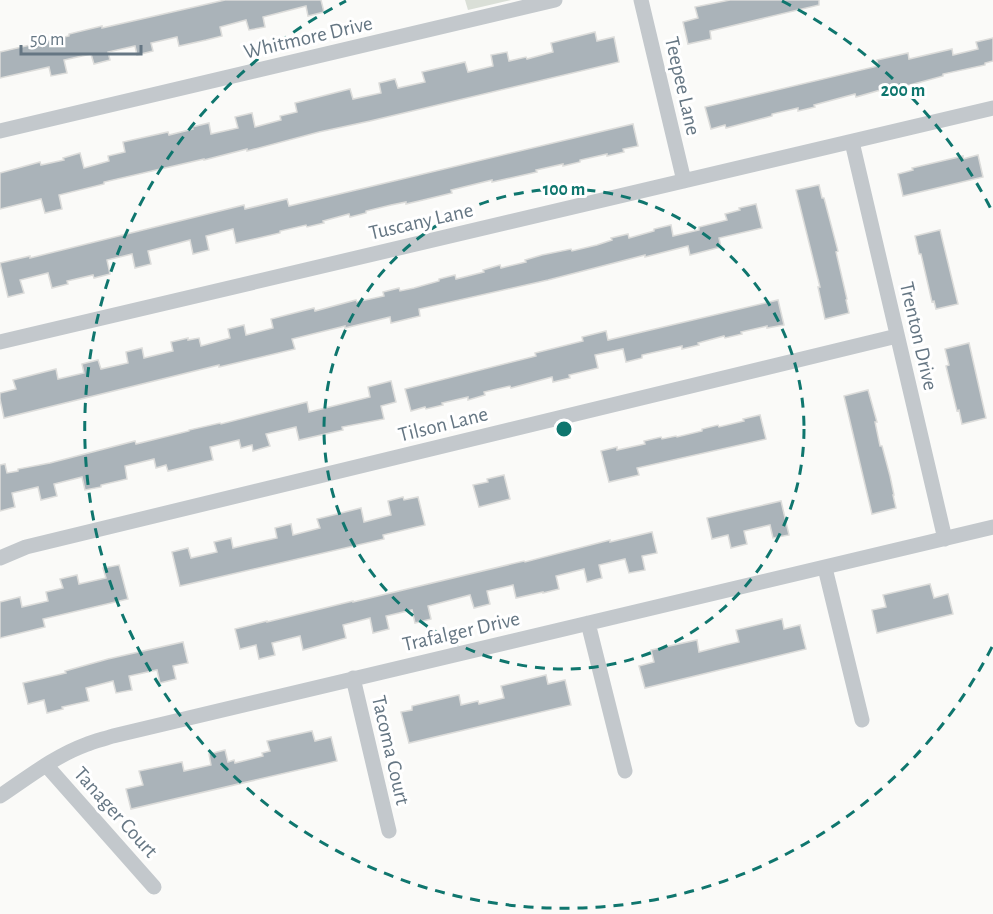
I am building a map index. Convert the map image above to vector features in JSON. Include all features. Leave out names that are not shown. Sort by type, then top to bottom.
[{"type":"street","name":"Whitmore Drive","points":[[0,131],[555,0]]},
{"type":"street","name":"Teepee Lane","points":[[641,0],[684,181]]},
{"type":"street","name":"Tuscany Lane","points":[[0,342],[993,108]]},
{"type":"street","name":"Trenton Drive","points":[[852,142],[945,539]]},
{"type":"street","name":"Tilson Lane","points":[[0,558],[26,547],[897,336]]},
{"type":"street","name":"Trafalger Drive","points":[[0,796],[46,765],[85,745],[113,736],[993,527]]},
{"type":"street","points":[[825,568],[862,720]]},
{"type":"street","points":[[588,623],[625,771]]},
{"type":"street","name":"Tacoma Court","points":[[353,678],[389,831]]},
{"type":"street","name":"Tanager Court","points":[[46,765],[154,887]]},
{"type":"shaded area","points":[[465,0],[511,0],[468,10]]},
{"type":"building","points":[[225,0],[321,0],[324,12],[308,16],[306,6],[263,17],[265,27],[249,30],[246,20],[220,27],[222,36],[179,46],[177,37],[151,43],[153,51],[137,55],[135,46],[108,52],[110,60],[94,64],[91,54],[64,60],[67,73],[51,76],[49,67],[0,78],[0,52],[102,26],[102,28]]},
{"type":"building","points":[[730,0],[819,0],[819,5],[710,31],[711,39],[688,44],[683,22],[698,18],[695,7]]},
{"type":"building","points":[[595,32],[597,41],[614,37],[619,62],[247,151],[247,149],[104,182],[104,184],[59,195],[62,209],[45,213],[41,199],[0,209],[0,173],[40,162],[41,165],[64,160],[63,158],[80,153],[84,168],[109,161],[108,156],[125,152],[123,142],[168,132],[169,135],[209,123],[211,134],[238,128],[235,117],[252,113],[255,127],[281,120],[280,116],[297,112],[295,103],[350,89],[353,99],[381,93],[379,83],[395,79],[398,88],[425,82],[422,72],[465,62],[468,72],[493,66],[491,55],[507,52],[509,61],[526,57],[527,59],[553,52],[551,43]]},
{"type":"building","points":[[993,38],[993,61],[985,65],[943,74],[943,76],[899,88],[898,85],[856,97],[855,94],[814,105],[815,107],[798,111],[798,108],[726,128],[725,125],[711,129],[705,107],[878,66],[877,60],[908,53],[909,59],[952,49],[953,55],[978,49],[976,42]]},
{"type":"building","points":[[633,124],[638,146],[623,149],[624,152],[536,170],[537,172],[492,182],[492,180],[451,190],[452,193],[406,204],[406,202],[391,205],[350,217],[349,214],[323,221],[324,223],[307,227],[306,225],[236,243],[233,229],[206,236],[209,250],[193,254],[190,240],[148,251],[151,264],[135,268],[132,254],[107,260],[110,274],[67,281],[68,284],[52,288],[48,273],[20,280],[24,293],[8,297],[0,263],[30,256],[30,258],[244,205],[245,209],[287,199],[289,206]]},
{"type":"building","points":[[978,155],[983,177],[903,196],[898,174],[913,170],[912,168],[963,156],[963,159]]},
{"type":"building","points":[[819,185],[838,251],[836,252],[849,313],[825,319],[818,287],[820,287],[796,190]]},
{"type":"building","points":[[756,204],[762,228],[719,238],[721,247],[690,255],[688,246],[645,257],[645,255],[419,309],[420,316],[391,323],[390,317],[345,328],[345,326],[292,339],[295,349],[219,367],[219,365],[4,418],[0,393],[16,389],[13,380],[56,369],[58,379],[84,373],[82,364],[98,360],[101,369],[128,363],[126,352],[142,348],[144,358],[173,351],[171,342],[188,338],[188,340],[199,338],[201,346],[230,338],[228,329],[244,325],[246,335],[273,328],[271,319],[314,308],[315,311],[356,300],[357,302],[384,296],[383,292],[399,288],[400,291],[414,288],[455,275],[456,279],[484,272],[483,270],[500,265],[501,268],[526,262],[525,260],[542,255],[597,245],[612,240],[611,238],[628,234],[629,238],[671,225],[673,236],[699,230],[699,227],[727,220],[725,214]]},
{"type":"building","points":[[940,230],[958,304],[936,309],[934,301],[932,302],[915,236]]},
{"type":"building","points":[[778,300],[784,325],[767,328],[767,326],[682,349],[682,346],[642,355],[642,358],[626,362],[623,349],[595,355],[598,368],[569,375],[570,378],[553,382],[552,377],[511,388],[510,386],[484,392],[485,395],[468,400],[468,397],[442,403],[443,405],[411,411],[405,389],[536,356],[535,353],[583,341],[582,337],[606,331],[608,340]]},
{"type":"building","points":[[969,343],[986,418],[962,424],[946,366],[949,365],[945,349]]},
{"type":"building","points":[[391,381],[396,402],[381,406],[384,419],[342,427],[343,430],[299,440],[296,427],[266,434],[270,446],[253,451],[252,445],[241,448],[239,440],[210,447],[213,460],[168,471],[166,465],[156,468],[154,459],[125,466],[127,479],[101,485],[101,487],[85,490],[82,477],[54,484],[57,496],[41,500],[38,487],[12,493],[15,507],[0,511],[0,465],[5,464],[7,473],[18,471],[18,469],[135,441],[136,444],[307,402],[309,412],[370,397],[368,387]]},
{"type":"building","points":[[868,390],[896,508],[872,514],[844,396]]},
{"type":"building","points":[[760,415],[766,439],[637,468],[639,475],[609,482],[601,451],[645,444],[644,441],[661,437],[662,439],[677,437]]},
{"type":"building","points":[[504,475],[510,499],[479,507],[473,485]]},
{"type":"building","points":[[403,497],[404,500],[418,497],[425,525],[383,535],[384,539],[180,586],[172,552],[188,548],[191,558],[217,552],[214,542],[231,538],[233,548],[277,538],[275,528],[291,524],[293,535],[320,528],[317,519],[361,508],[364,522],[391,515],[388,501]]},
{"type":"building","points":[[781,501],[789,535],[773,538],[770,525],[744,531],[747,544],[731,548],[728,535],[712,539],[707,518]]},
{"type":"building","points":[[652,532],[657,553],[642,556],[645,570],[629,573],[625,559],[599,565],[602,578],[587,582],[584,569],[556,576],[559,589],[543,593],[516,598],[513,585],[487,591],[490,604],[474,608],[470,595],[428,606],[431,619],[415,623],[412,610],[386,616],[389,629],[373,633],[370,618],[343,625],[346,638],[303,650],[300,636],[272,643],[275,655],[259,659],[256,645],[240,649],[235,629]]},
{"type":"building","points":[[119,565],[128,599],[43,619],[45,627],[0,638],[0,602],[20,597],[22,607],[48,601],[46,592],[63,588],[60,579],[77,575],[79,584],[106,578],[103,568]]},
{"type":"building","points":[[930,584],[934,598],[948,594],[953,614],[877,633],[872,610],[886,607],[883,595]]},
{"type":"building","points":[[782,619],[784,629],[800,625],[806,649],[645,688],[639,666],[654,662],[651,650],[697,640],[699,652],[739,642],[736,630]]},
{"type":"building","points":[[183,642],[188,663],[173,666],[176,679],[160,683],[157,670],[129,676],[132,690],[116,693],[113,681],[86,688],[89,701],[47,713],[44,700],[28,704],[23,683],[66,673],[65,671],[108,659]]},
{"type":"building","points":[[546,675],[548,684],[565,680],[571,705],[409,743],[401,712],[412,710],[412,706],[459,695],[461,705],[478,701],[479,704],[504,698],[501,686]]},
{"type":"building","points":[[312,731],[315,741],[331,737],[337,761],[131,809],[126,789],[143,785],[139,771],[182,762],[184,771],[211,765],[209,754],[225,750],[228,762],[234,760],[235,763],[263,756],[262,753],[270,751],[267,741]]}]
